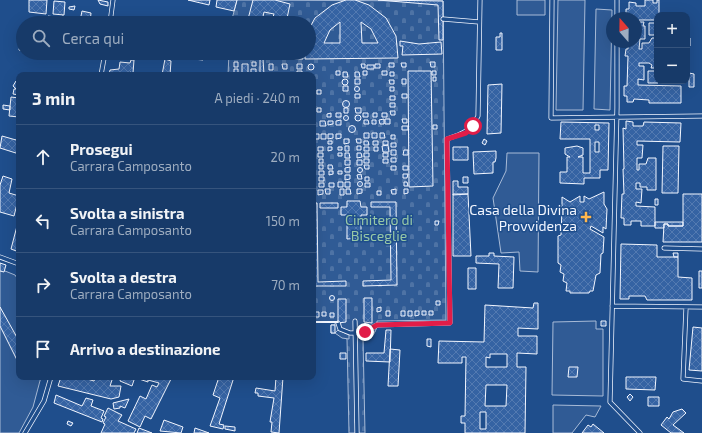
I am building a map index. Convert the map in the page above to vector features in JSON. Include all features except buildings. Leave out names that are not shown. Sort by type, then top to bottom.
[{"type":"lane","points":[[111,16],[113,0]]},
{"type":"lane","points":[[338,324],[340,329],[345,332],[355,333],[365,332],[377,325],[450,323],[447,139],[466,133],[473,126],[478,116],[480,0]]},
{"type":"lane","points":[[552,0],[551,118],[702,116]]},
{"type":"lane","points":[[617,0],[617,12]]},
{"type":"lane","points":[[443,20],[479,22]]},
{"type":"lane","points":[[617,48],[617,117],[610,402],[640,433]]},
{"type":"lane","points":[[102,72],[104,60]]},
{"type":"lane","points":[[664,248],[702,249]]},
{"type":"lane","points":[[0,257],[16,263]]},
{"type":"lane","points":[[612,306],[702,307]]},
{"type":"lane","points":[[686,308],[683,379],[702,381]]},
{"type":"lane","points":[[354,321],[357,433]]},
{"type":"lane","points":[[25,433],[44,401],[50,380]]},
{"type":"green space","name":"Cimitero di Bisceglie","points":[[237,0],[443,1],[446,320],[377,321],[376,328],[372,336],[363,339],[365,433],[349,433],[347,339],[335,333],[331,333],[331,325],[335,325],[335,322],[316,322],[316,72],[228,72],[229,60],[316,60],[316,16],[233,16]]},
{"type":"green space","points":[[517,0],[545,0],[545,15],[517,15]]},
{"type":"green space","points":[[558,0],[585,0],[583,110],[556,110]]},
{"type":"green space","points":[[596,9],[612,10],[612,12],[606,12],[606,48],[611,48],[610,110],[594,109]]},
{"type":"green space","points":[[507,153],[539,153],[538,272],[520,271],[519,252],[501,253],[493,198],[506,171]]},
{"type":"green space","points":[[0,269],[16,276],[16,380],[40,380],[33,407],[19,433],[0,433]]},
{"type":"green space","points":[[596,321],[596,329],[603,329],[603,396],[552,395],[553,322]]},
{"type":"green space","points":[[377,327],[372,337],[360,339],[360,335]]},
{"type":"green space","points":[[338,330],[349,335],[349,339],[342,338],[335,333]]},
{"type":"green space","points":[[553,405],[601,406],[595,417],[586,415],[572,433],[553,433]]},
{"type":"wall","points":[[316,322],[338,322]]},
{"type":"place","name":"Casa della Divina Provvidenza","points":[[586,217]]},
{"type":"route","points":[[365,332],[370,330],[374,325],[450,323],[447,139],[466,133],[473,126]]}]
